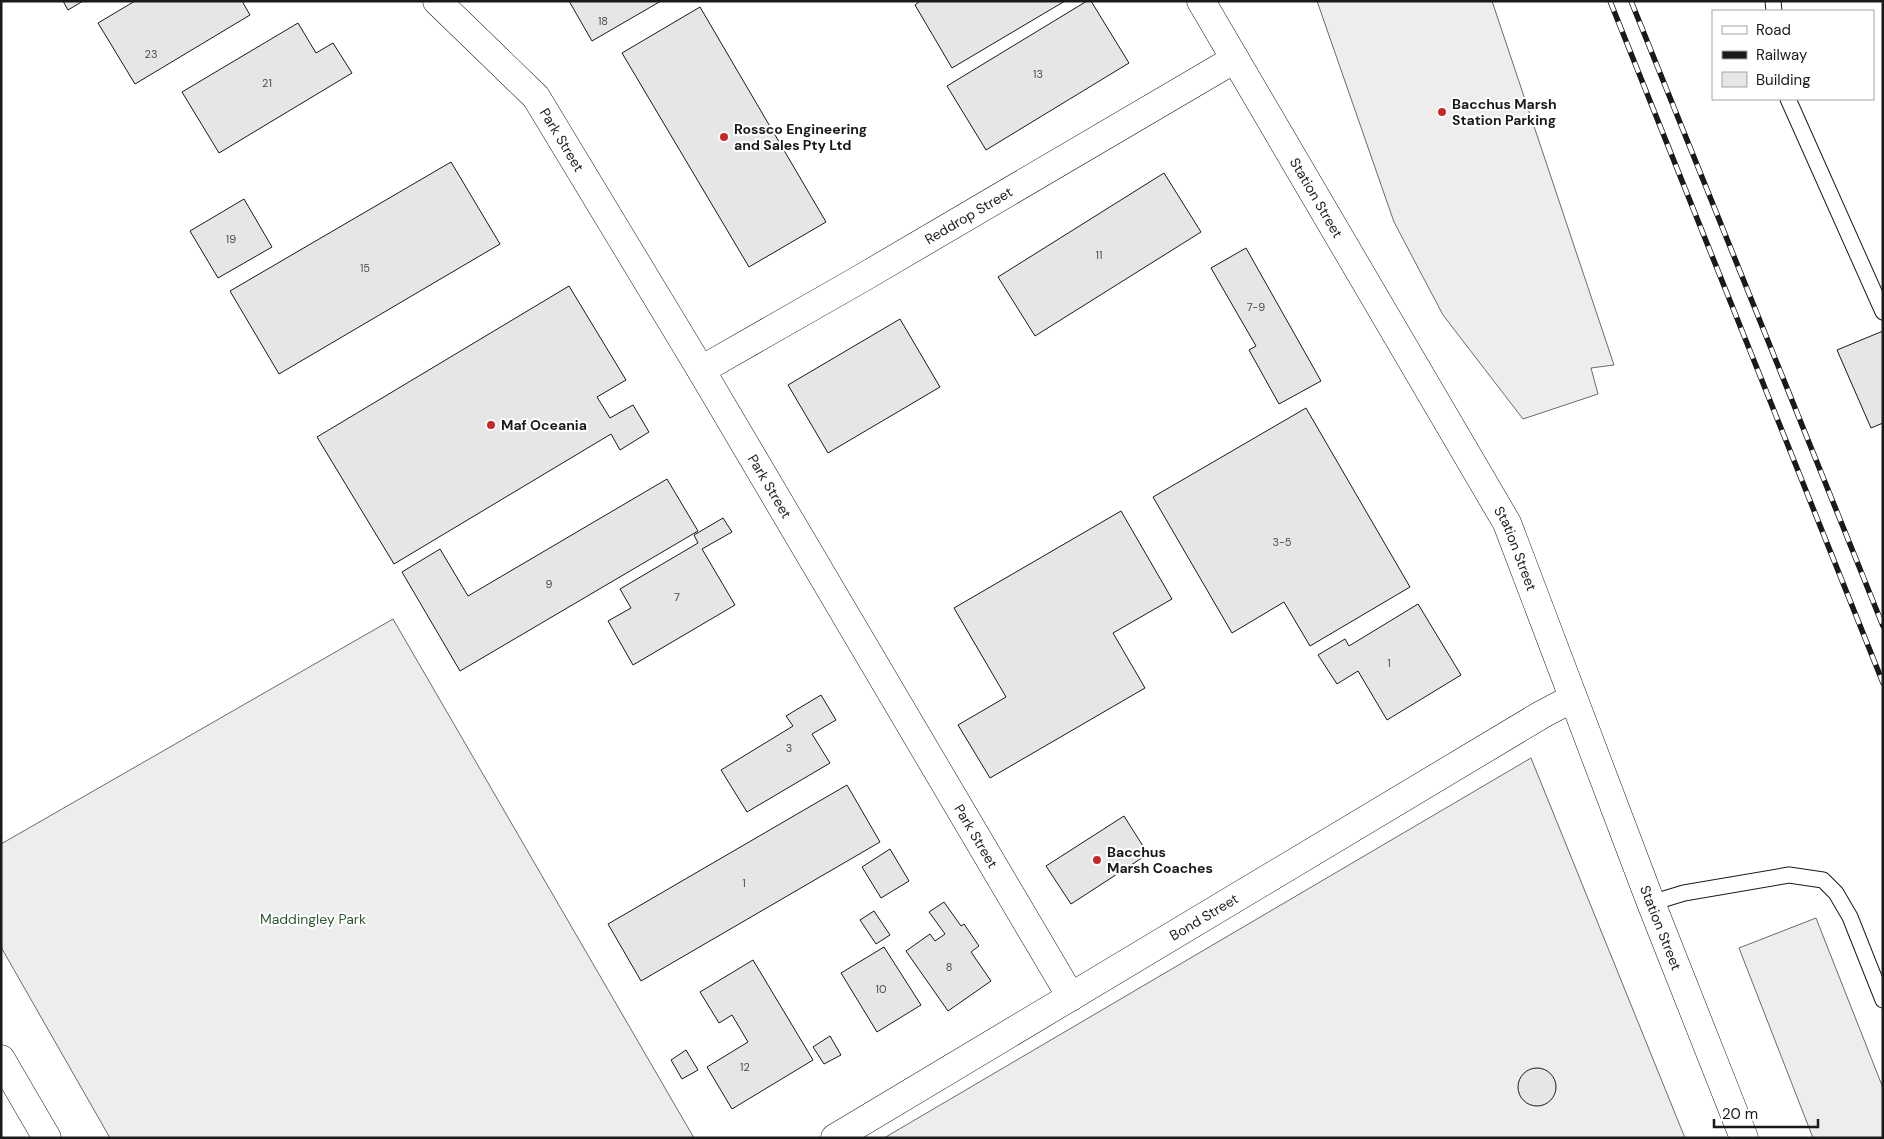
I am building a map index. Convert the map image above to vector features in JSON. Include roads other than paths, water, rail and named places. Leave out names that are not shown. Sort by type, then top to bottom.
[{"type":"street","name":"Park Street","points":[[437,1],[536,97],[1071,997]]},
{"type":"street","name":"Station Street","points":[[1201,1],[1507,523],[1651,903],[1744,1138]]},
{"type":"street","name":"Reddrop Street","points":[[700,370],[862,278],[1234,58]]},
{"type":"street","name":"Bond Street","points":[[835,1138],[1541,715],[1573,698]]},
{"type":"street","points":[[1,1059],[47,1138]]},
{"type":"lane","points":[[1788,100],[1883,312]]},
{"type":"lane","points":[[1651,903],[1684,893],[1789,874],[1823,880],[1836,894],[1850,917],[1883,1000]]},
{"type":"railway","points":[[1610,1],[1883,683]]},
{"type":"railway","points":[[1631,1],[1883,626]]},
{"type":"place","name":"Bacchus Marsh Station Parking","points":[[1442,112]]},
{"type":"place","name":"Rossco Engineering and Sales Pty Ltd","points":[[724,137]]},
{"type":"place","name":"Maf Oceania","points":[[491,425]]},
{"type":"place","name":"Bacchus Marsh Coaches","points":[[1097,860]]},
{"type":"park label","name":"Maddingley Park","points":[[313,919]]}]
